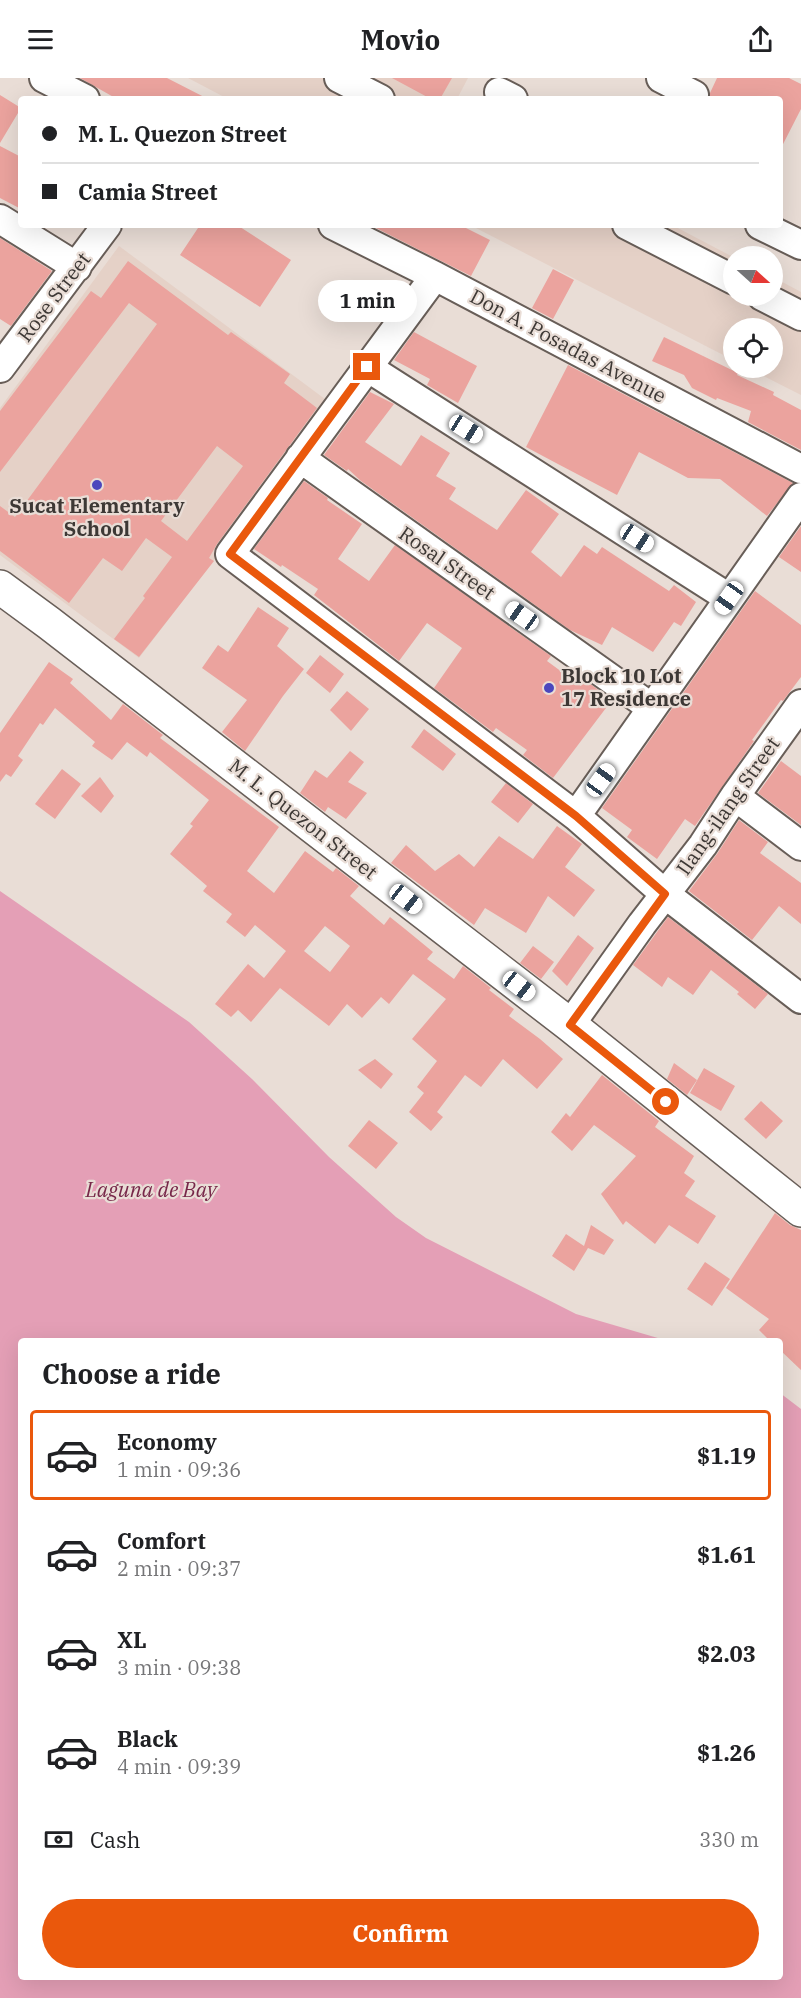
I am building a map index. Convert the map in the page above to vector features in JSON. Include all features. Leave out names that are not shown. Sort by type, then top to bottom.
[{"type":"main road","name":"M. L. Quezon Street","points":[[0,587],[49,622],[570,1025],[790,1201]]},
{"type":"street","points":[[44,78],[79,96]]},
{"type":"street","points":[[339,78],[374,96]]},
{"type":"street","points":[[662,78],[697,91]]},
{"type":"street","points":[[0,219],[77,267]]},
{"type":"street","name":"Rose Street","points":[[0,368],[105,228]]},
{"type":"street","name":"Don A. Posadas Avenue","points":[[339,228],[435,276],[801,469]]},
{"type":"street","points":[[633,228],[723,274]]},
{"type":"street","points":[[766,228],[801,245]]},
{"type":"street","points":[[435,276],[230,554],[576,816],[665,894],[801,999]]},
{"type":"street","points":[[782,306],[801,316]]},
{"type":"street","points":[[367,367],[729,598]]},
{"type":"street","name":"Rosal Street","points":[[300,458],[652,708]]},
{"type":"street","points":[[576,816],[801,497]]},
{"type":"street","name":"Ilang-ilang Street","points":[[570,1025],[665,894],[704,845],[735,796],[801,704]]},
{"type":"street","points":[[735,796],[801,846]]},
{"type":"shaded area","points":[[188,78],[468,78],[459,96],[222,96]]},
{"type":"shaded area","points":[[476,228],[678,228],[723,252],[723,306],[783,306],[783,282],[801,292],[801,395],[768,378],[783,378],[783,318],[723,318],[723,355]]},
{"type":"shaded area","name":"Sucat Elementary School","points":[[119,246],[333,405],[139,658],[0,555],[0,408]]},
{"type":"water","name":"Laguna de Bay","points":[[0,891],[189,1022],[252,1079],[329,1157],[396,1217],[426,1238],[576,1314],[658,1338],[18,1338],[18,1980],[783,1980],[783,1395],[801,1409],[801,1998],[0,1998]]},
{"type":"building","points":[[80,78],[167,78],[202,96],[112,96]]},
{"type":"building","points":[[392,78],[452,78],[442,96],[425,96]]},
{"type":"building","points":[[717,78],[789,78],[801,84],[801,109],[783,144],[783,96],[710,96]]},
{"type":"building","points":[[0,95],[18,106],[18,113],[0,143]]},
{"type":"building","points":[[0,146],[18,155],[18,207],[0,198]]},
{"type":"building","points":[[198,228],[242,228],[291,260],[260,307],[180,255]]},
{"type":"building","points":[[376,228],[466,228],[490,240],[471,276]]},
{"type":"building","points":[[0,238],[52,271],[11,326],[0,319]]},
{"type":"building","name":"Sucat Elementary School","points":[[128,261],[228,335],[231,332],[290,374],[284,383],[317,408],[217,544],[209,558],[214,561],[139,657],[114,639],[172,557],[146,538],[122,571],[103,558],[69,603],[0,551],[0,506],[15,517],[157,324],[129,303],[0,472],[0,411],[91,291],[101,298]],"holes":[[[217,446],[243,466],[187,541],[161,521]]]},
{"type":"building","points":[[553,269],[574,280],[553,319],[532,308]]},
{"type":"building","points":[[414,332],[477,366],[458,403],[427,385],[430,379],[394,360]]},
{"type":"building","points":[[664,337],[723,366],[723,378],[744,378],[774,392],[773,395],[801,410],[801,450],[748,422],[751,411],[717,398],[716,400],[692,388],[684,375],[652,361]]},
{"type":"building","points":[[568,365],[793,483],[767,516],[720,479],[688,478],[639,452],[617,495],[526,447]]},
{"type":"building","points":[[370,392],[394,404],[365,442],[401,466],[421,435],[450,453],[436,476],[456,488],[449,499],[497,530],[526,490],[559,514],[531,552],[561,577],[584,545],[597,554],[602,547],[669,591],[674,585],[696,602],[681,626],[674,622],[653,652],[612,627],[602,645],[570,630],[361,481],[348,469],[347,471],[324,455]]},
{"type":"building","points":[[304,481],[362,524],[338,559],[369,581],[395,545],[551,656],[547,661],[581,686],[585,680],[612,700],[553,778],[523,755],[527,750],[496,728],[493,732],[434,688],[462,648],[427,623],[399,661],[314,595],[318,589],[254,549]]},
{"type":"building","points":[[801,526],[801,572],[779,557]]},
{"type":"building","points":[[755,591],[801,625],[801,677],[752,740],[754,741],[695,826],[685,819],[657,859],[627,837],[632,830],[602,808]]},
{"type":"building","points":[[258,607],[289,628],[277,646],[304,669],[245,751],[222,732],[247,700],[202,668],[218,645],[228,652]]},
{"type":"building","points":[[320,655],[344,674],[330,693],[306,673]]},
{"type":"building","points":[[49,662],[73,679],[70,683],[111,720],[123,704],[163,735],[160,738],[279,827],[247,871],[274,893],[305,851],[333,872],[336,868],[359,886],[350,896],[384,925],[390,917],[433,952],[427,959],[454,979],[463,966],[514,1009],[509,1016],[563,1059],[537,1089],[503,1059],[481,1087],[465,1075],[437,1112],[443,1117],[431,1131],[409,1112],[424,1093],[417,1087],[437,1061],[412,1039],[446,999],[413,974],[389,1004],[381,997],[362,1018],[347,1004],[329,1026],[280,988],[251,1022],[238,1010],[231,1017],[215,1004],[248,964],[264,978],[286,951],[255,925],[245,937],[226,922],[232,914],[203,891],[207,886],[170,854],[193,826],[190,824],[209,800],[150,752],[147,757],[127,742],[112,760],[92,746],[95,742],[55,708],[43,725],[40,723],[18,756],[23,760],[11,777],[6,774],[0,782],[0,733]],"holes":[[[325,926],[350,946],[330,972],[304,951]]]},
{"type":"building","points":[[347,691],[369,709],[351,731],[330,710]]},
{"type":"building","points":[[424,729],[456,754],[443,771],[411,747]]},
{"type":"building","points":[[350,751],[364,762],[348,782],[367,793],[346,819],[328,807],[325,812],[300,793],[315,770],[327,778]]},
{"type":"building","points":[[781,761],[801,776],[801,825],[758,793]]},
{"type":"building","points":[[62,769],[81,784],[55,819],[35,804]]},
{"type":"building","points":[[100,777],[114,796],[101,813],[81,796]]},
{"type":"building","points":[[506,783],[533,804],[518,823],[491,802]]},
{"type":"building","points":[[739,820],[768,842],[760,853],[801,883],[801,924],[779,906],[752,940],[689,891]]},
{"type":"building","points":[[557,826],[582,844],[565,867],[595,890],[574,917],[548,896],[526,933],[485,908],[474,925],[391,863],[406,845],[435,871],[459,854],[474,867],[499,836],[533,859]]},
{"type":"building","points":[[668,917],[768,994],[755,1009],[737,994],[739,992],[711,970],[693,995],[668,977],[662,987],[633,965]]},
{"type":"building","points":[[578,935],[594,948],[567,986],[552,971]]},
{"type":"building","points":[[533,946],[554,962],[541,979],[520,963]]},
{"type":"building","points":[[375,1059],[393,1074],[381,1089],[358,1070]]},
{"type":"building","points":[[674,1063],[697,1080],[687,1095],[667,1079]]},
{"type":"building","points":[[704,1068],[735,1086],[721,1111],[690,1093]]},
{"type":"building","points":[[602,1075],[659,1121],[655,1127],[694,1156],[684,1173],[695,1181],[685,1196],[716,1216],[698,1244],[669,1225],[655,1244],[626,1221],[623,1225],[601,1194],[636,1156],[594,1125],[572,1151],[551,1132],[566,1113],[570,1117]]},
{"type":"building","points":[[761,1101],[783,1121],[766,1139],[744,1119]]},
{"type":"building","points":[[369,1120],[398,1143],[376,1169],[348,1146]]},
{"type":"building","points":[[775,1213],[790,1225],[801,1230],[801,1370],[783,1353],[783,1338],[767,1338],[759,1330],[769,1319],[726,1288]]},
{"type":"building","points":[[591,1225],[614,1240],[604,1255],[588,1248],[574,1271],[552,1256],[566,1234],[584,1246]]},
{"type":"building","points":[[705,1262],[730,1279],[712,1306],[687,1289]]},
{"type":"place","name":"Sucat Elementary School","points":[[97,485]]},
{"type":"place","name":"Block 10 Lot 17 Residence","points":[[549,688]]},
{"type":"route","points":[[367,367],[230,554],[576,816],[665,894],[570,1025],[666,1102]]}]
